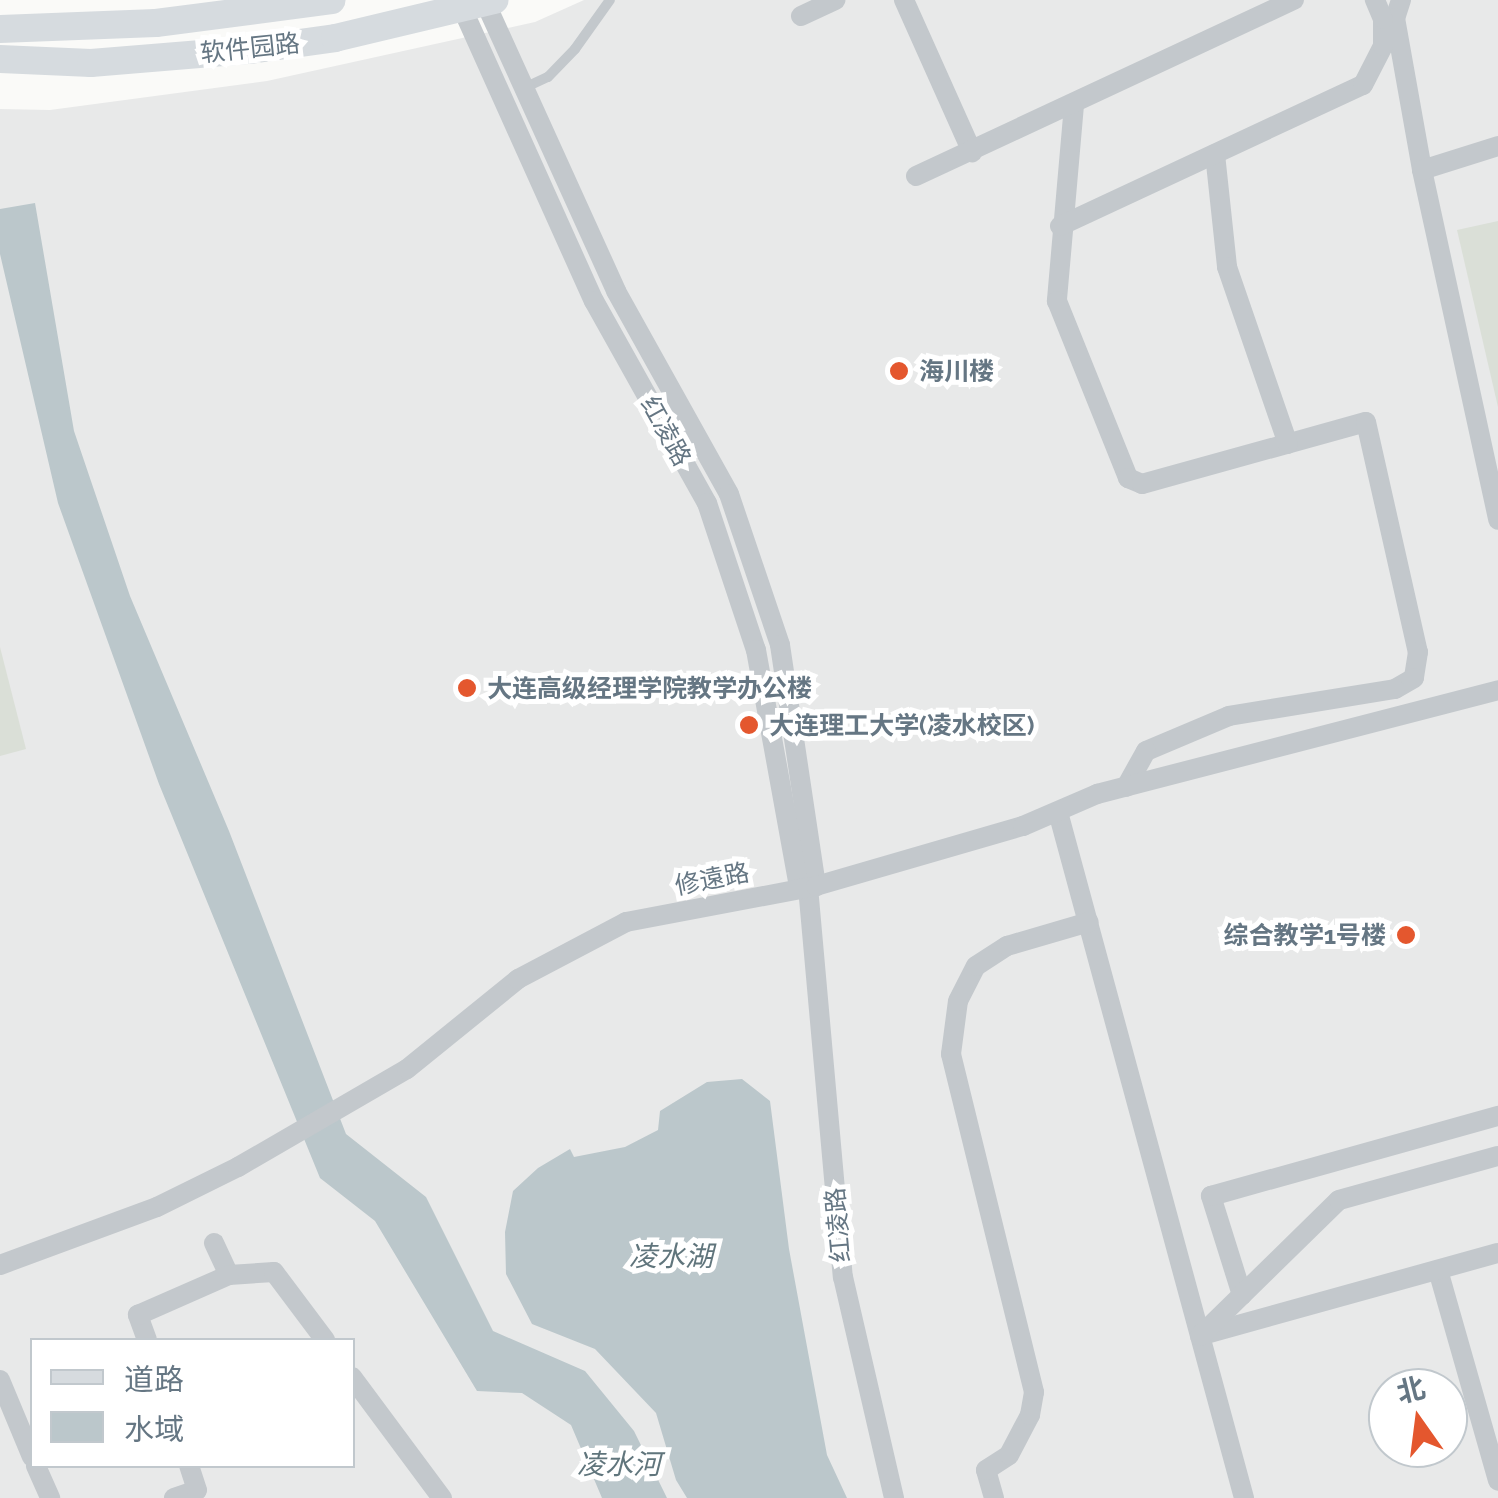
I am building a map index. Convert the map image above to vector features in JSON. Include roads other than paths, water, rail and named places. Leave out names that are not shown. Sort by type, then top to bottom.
[{"type":"main road","name":"软件园路","points":[[0,30],[156,23],[332,0]]},
{"type":"main road","name":"软件园路","points":[[0,59],[91,63],[250,50],[477,3]]},
{"type":"street","points":[[801,16],[836,0]]},
{"type":"street","points":[[904,0],[972,152]]},
{"type":"street","points":[[916,176],[1074,106],[1272,5],[1294,0]]},
{"type":"street","points":[[1060,226],[1363,85],[1383,46],[1383,18],[1375,0]]},
{"type":"street","points":[[1401,0],[1396,18],[1422,170],[1498,520]]},
{"type":"street","name":"红凌路","points":[[477,3],[524,88],[616,291],[729,494],[780,645],[808,887],[843,1277],[894,1498]]},
{"type":"street","name":"红凌路","points":[[477,3],[594,301],[707,504],[756,650],[808,887]]},
{"type":"street","points":[[1074,106],[1056,301],[1128,478],[1142,484],[1366,422],[1418,652],[1414,678],[1394,689],[1229,716],[1146,751],[1126,787]]},
{"type":"street","points":[[1422,170],[1498,146]]},
{"type":"street","points":[[1215,154],[1227,267],[1288,444]]},
{"type":"street","name":"修遠路","points":[[0,1265],[157,1207],[238,1167],[408,1068],[518,979],[626,922],[808,887],[1023,826],[1126,787],[1498,690]]},
{"type":"street","points":[[1058,812],[1244,1498]]},
{"type":"street","points":[[994,1498],[986,1470],[1009,1455],[1030,1415],[1034,1392],[951,1054],[958,1001],[976,966],[1008,946],[1089,922]]},
{"type":"street","points":[[1242,1295],[1211,1196],[1498,1116]]},
{"type":"street","points":[[1200,1336],[1339,1200],[1498,1156]]},
{"type":"street","points":[[214,1243],[229,1275]]},
{"type":"street","points":[[1200,1336],[1498,1253]]},
{"type":"street","points":[[1438,1270],[1498,1482]]},
{"type":"street","points":[[146,1338],[138,1315],[229,1275],[274,1272],[324,1338]]},
{"type":"street","points":[[0,1380],[30,1452]]},
{"type":"street","points":[[355,1381],[442,1498]]},
{"type":"street","points":[[37,1468],[50,1498]]},
{"type":"street","points":[[174,1498],[197,1490],[190,1468]]},
{"type":"lane","points":[[524,88],[548,77],[575,50],[610,0]]},
{"type":"water","name":"凌水河","points":[[35,203],[74,431],[130,596],[229,831],[346,1134],[426,1197],[493,1331],[585,1371],[634,1431],[667,1498],[602,1498],[571,1425],[522,1393],[477,1391],[375,1221],[320,1178],[159,784],[58,503],[0,254],[0,209]]},
{"type":"water","name":"凌水湖","points":[[742,1079],[770,1101],[789,1249],[827,1455],[847,1498],[687,1498],[676,1480],[656,1413],[595,1349],[532,1324],[506,1274],[505,1232],[513,1191],[538,1168],[570,1149],[574,1157],[625,1147],[658,1130],[660,1111],[707,1082]]},
{"type":"place","name":"海川楼","points":[[899,371]]},
{"type":"place","name":"大连高级经理学院教学办公楼","points":[[467,688]]},
{"type":"place","name":"大连理工大学(凌水校区)","points":[[749,725]]},
{"type":"place","name":"综合教学1号楼","points":[[1406,935]]}]
